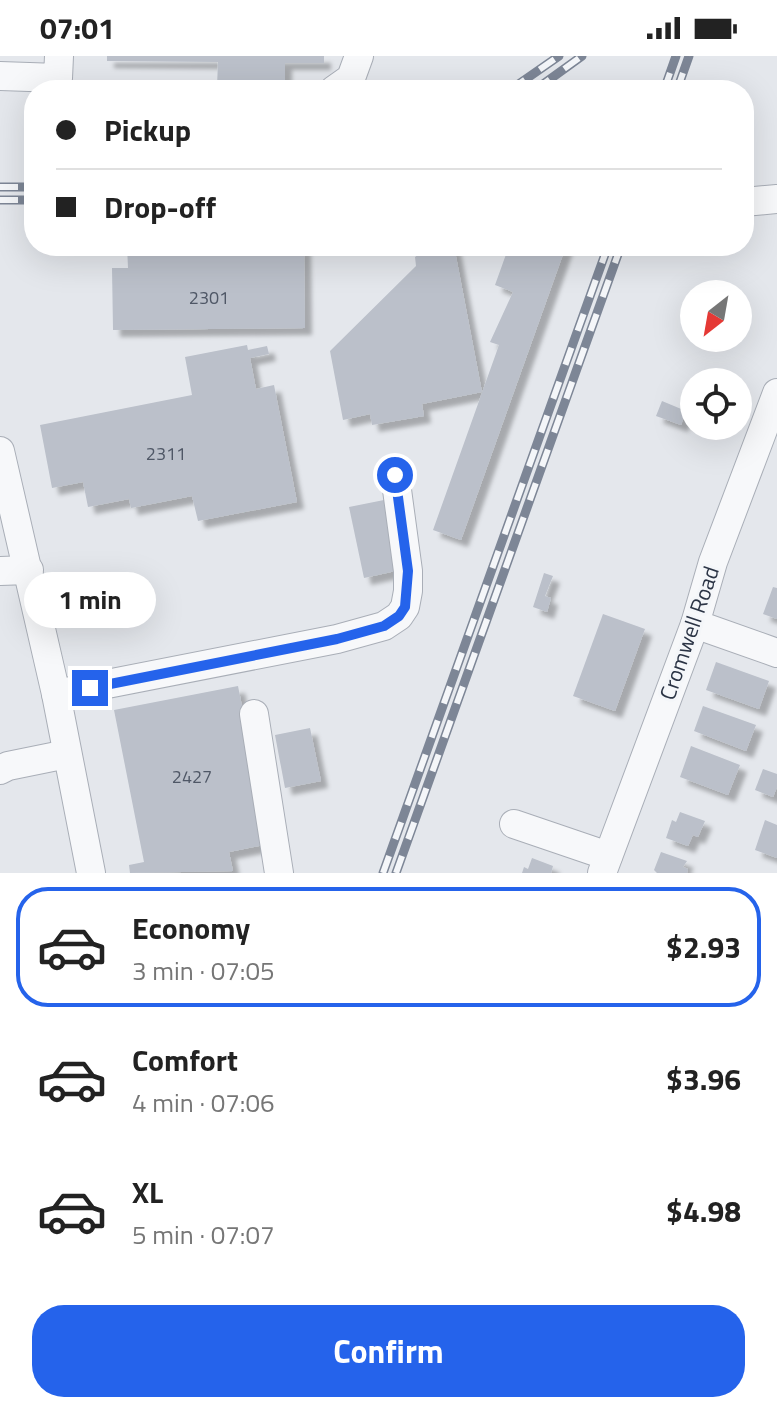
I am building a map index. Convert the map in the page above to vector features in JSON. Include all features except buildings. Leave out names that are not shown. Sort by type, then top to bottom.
[{"type":"street","points":[[348,80],[359,56]]},
{"type":"street","points":[[0,76],[66,75]]},
{"type":"street","points":[[754,201],[777,199]]},
{"type":"street","name":"Cromwell Road","points":[[605,865],[777,393]]},
{"type":"street","points":[[1,459],[56,694],[91,873]]},
{"type":"street","points":[[56,694],[337,639],[384,626],[399,616],[405,607],[408,591],[395,475]]},
{"type":"street","points":[[0,571],[29,570]]},
{"type":"street","points":[[695,624],[777,653]]},
{"type":"street","points":[[254,714],[279,873]]},
{"type":"street","points":[[0,770],[67,754]]},
{"type":"street","points":[[514,824],[605,865]]},
{"type":"railway","points":[[524,80],[559,56]]},
{"type":"railway","points":[[549,80],[582,56]]},
{"type":"railway","points":[[668,80],[676,56]]},
{"type":"railway","points":[[681,80],[689,56]]},
{"type":"railway","points":[[0,187],[24,187]]},
{"type":"railway","points":[[0,200],[24,200]]},
{"type":"railway","points":[[383,873],[604,256]]},
{"type":"railway","points":[[396,873],[617,256]]},
{"type":"route","points":[[90,688],[337,639],[384,626],[399,616],[405,607],[408,571],[395,475]]}]
